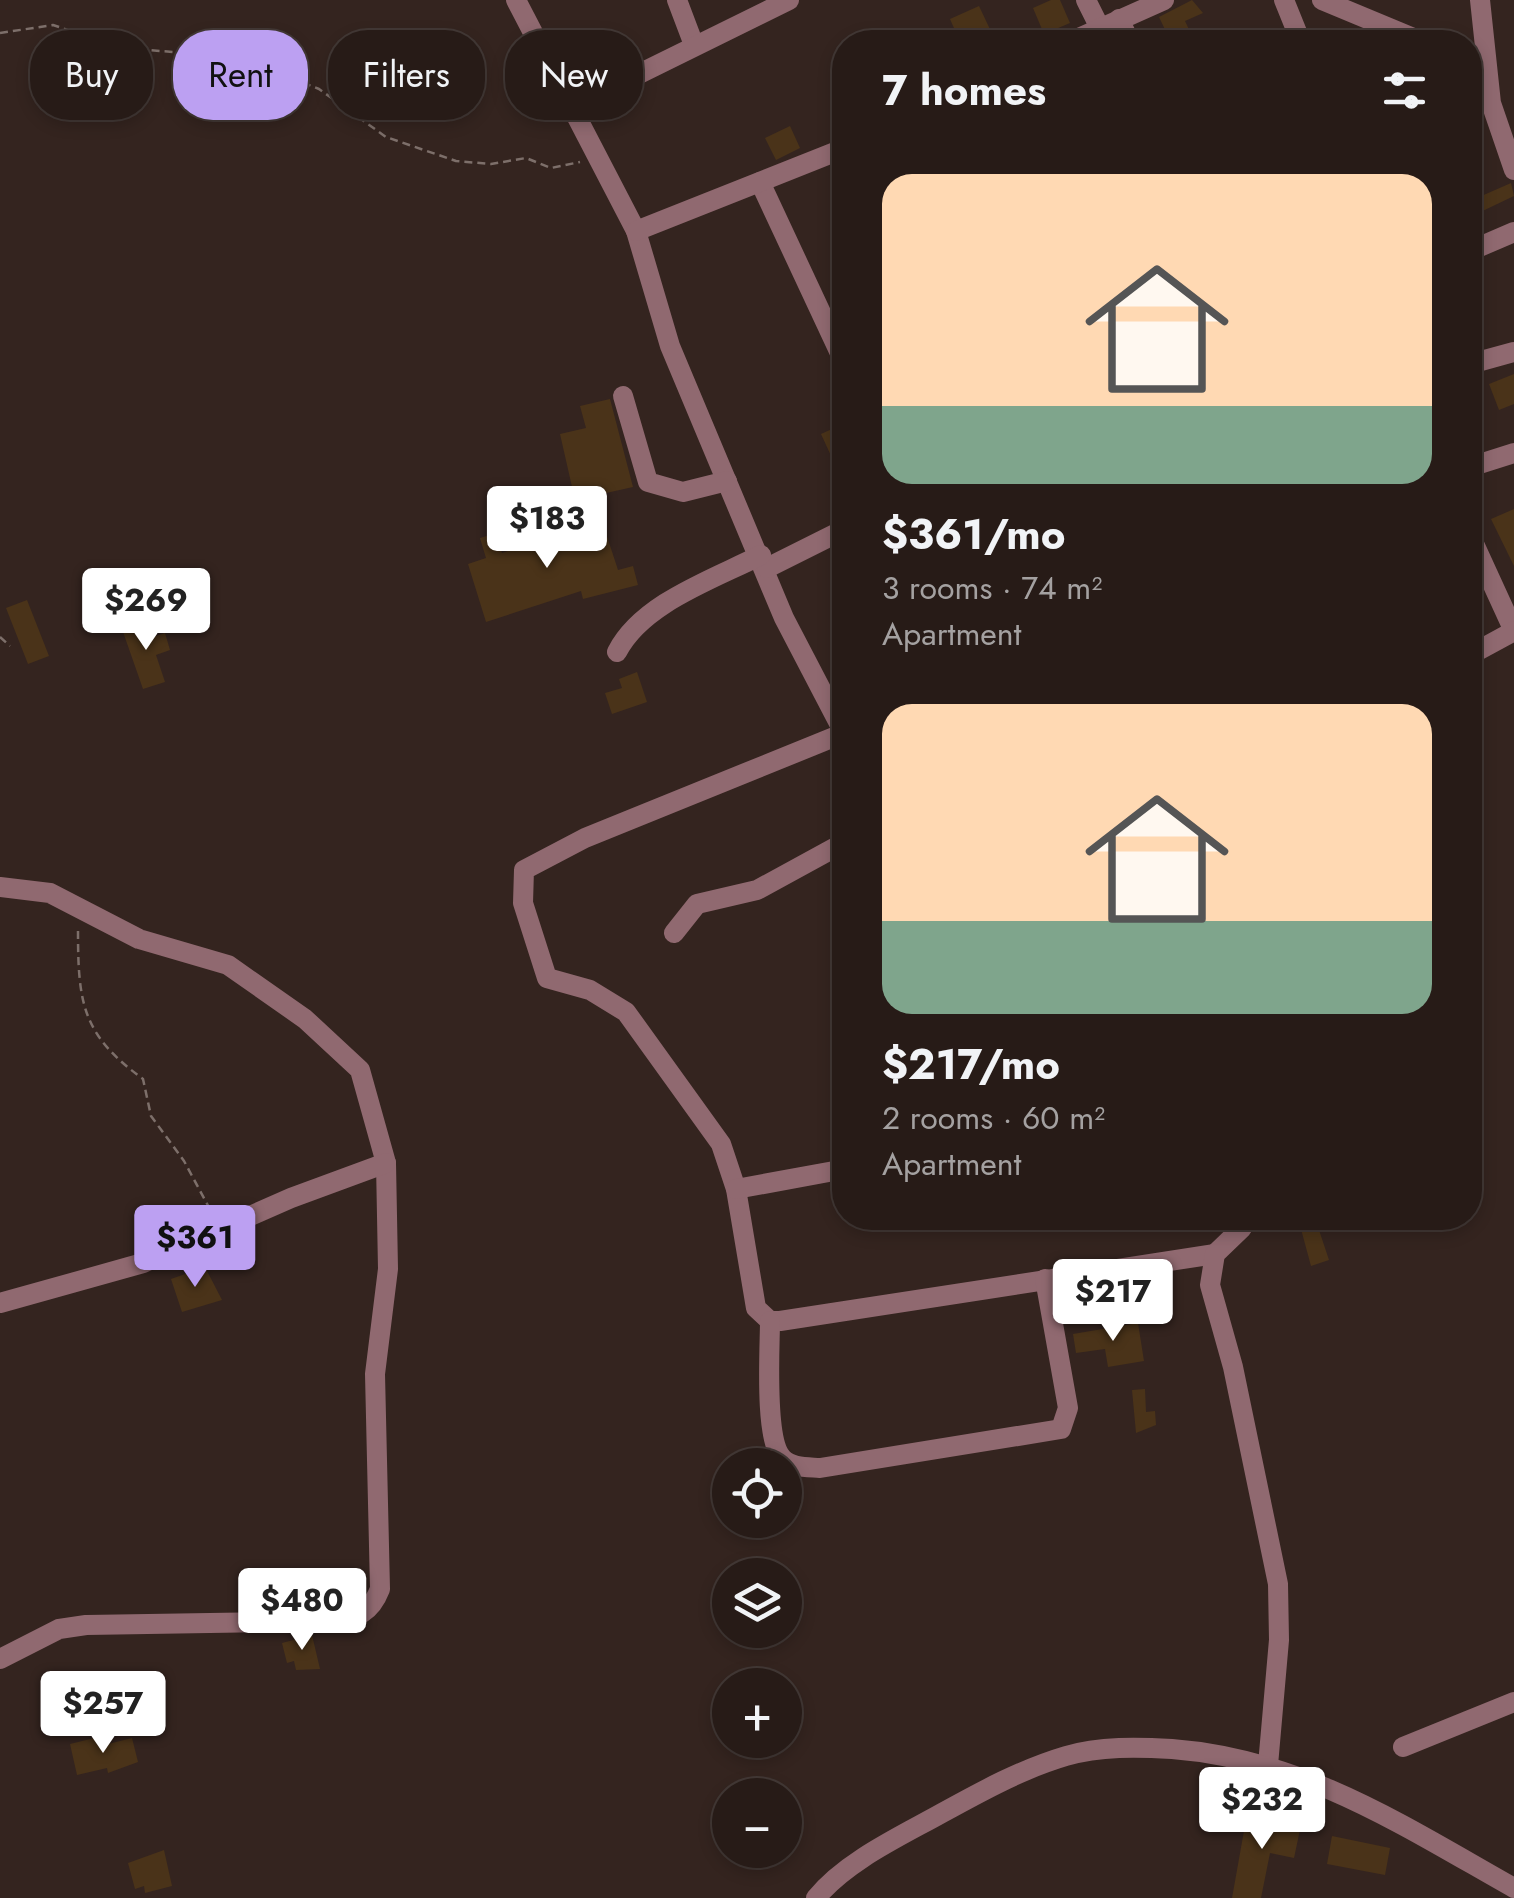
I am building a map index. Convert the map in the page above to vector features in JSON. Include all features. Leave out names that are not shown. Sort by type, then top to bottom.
[{"type":"street","points":[[516,0],[531,30]]},
{"type":"street","points":[[677,0],[694,45]]},
{"type":"street","points":[[643,71],[789,0]]},
{"type":"street","points":[[1086,0],[1116,30]]},
{"type":"street","points":[[1096,30],[1164,0]]},
{"type":"street","points":[[1284,0],[1296,30]]},
{"type":"street","points":[[1322,0],[1393,30]]},
{"type":"street","points":[[1479,30],[1480,0]]},
{"type":"street","points":[[1482,63],[1514,170]]},
{"type":"street","points":[[577,120],[636,231],[654,300],[726,481],[764,562],[784,618],[832,711]]},
{"type":"street","points":[[636,231],[832,153]]},
{"type":"street","points":[[760,182],[832,319]]},
{"type":"street","points":[[1482,246],[1514,232]]},
{"type":"street","points":[[1482,361],[1514,352]]},
{"type":"street","points":[[623,396],[648,482],[683,492],[726,481]]},
{"type":"street","points":[[1482,463],[1514,453]]},
{"type":"street","points":[[618,652],[637,624],[654,613],[832,534]]},
{"type":"street","points":[[1482,560],[1514,631],[1482,648]]},
{"type":"street","points":[[832,739],[585,838],[524,870],[523,903],[547,978],[590,990],[626,1012],[721,1144],[736,1189],[752,1301],[770,1320],[777,1450],[782,1459],[797,1466],[820,1468],[1061,1429],[1068,1408],[1045,1279]]},
{"type":"street","points":[[674,933],[697,904],[758,890],[832,849]]},
{"type":"street","points":[[0,886],[31,887],[139,939],[228,965],[306,1019],[360,1070],[386,1162],[388,1269],[374,1374],[380,1589],[374,1604],[364,1613],[334,1622],[86,1625],[59,1629],[0,1658]]},
{"type":"street","points":[[0,1303],[144,1263],[291,1198],[386,1162]]},
{"type":"street","points":[[736,1189],[832,1171]]},
{"type":"street","points":[[770,1320],[1215,1254],[1240,1230]]},
{"type":"street","points":[[1215,1254],[1210,1285],[1233,1367],[1278,1584],[1278,1640],[1268,1764]]},
{"type":"street","points":[[1403,1747],[1514,1702]]},
{"type":"street","points":[[816,1898],[883,1846],[992,1784],[1069,1755],[1136,1746],[1229,1754],[1268,1764],[1377,1810],[1514,1888]]},
{"type":"path","points":[[0,34],[53,25],[122,48],[211,55],[264,67],[319,90],[386,137],[456,161],[491,164],[524,158],[551,168],[600,160]]},
{"type":"path","points":[[0,637],[10,646]]},
{"type":"path","points":[[78,910],[78,960],[92,1032],[127,1072],[143,1079],[151,1116],[184,1161],[221,1230]]},
{"type":"building","points":[[1060,0],[1070,23],[1042,30],[1033,8]]},
{"type":"building","points":[[1192,0],[1203,13],[1185,21],[1189,30],[1165,30],[1159,17]]},
{"type":"building","points":[[979,6],[990,30],[955,30],[950,19]]},
{"type":"building","points":[[790,126],[800,148],[776,160],[765,138]]},
{"type":"building","points":[[1511,183],[1514,196],[1482,211],[1482,196]]},
{"type":"building","points":[[1514,374],[1514,404],[1499,410],[1489,384]]},
{"type":"building","points":[[610,399],[633,487],[575,500],[560,434],[586,428],[580,406]]},
{"type":"building","points":[[832,429],[832,458],[821,434]]},
{"type":"building","points":[[1514,509],[1514,566],[1491,519]]},
{"type":"building","points":[[601,518],[618,570],[633,566],[638,585],[583,599],[581,591],[486,622],[468,564],[486,558],[480,538],[496,533],[502,553]]},
{"type":"building","points":[[27,600],[49,656],[28,664],[6,608]]},
{"type":"building","points":[[144,621],[150,638],[165,633],[170,650],[156,655],[165,682],[143,689],[122,629]]},
{"type":"building","points":[[637,672],[647,702],[612,714],[605,693],[622,688],[619,679]]},
{"type":"building","points":[[1301,1230],[1319,1230],[1329,1260],[1311,1266]]},
{"type":"building","points":[[205,1267],[222,1300],[182,1312],[171,1279]]},
{"type":"building","points":[[1138,1323],[1144,1361],[1108,1367],[1105,1349],[1076,1353],[1073,1334]]},
{"type":"building","points":[[1145,1389],[1146,1412],[1155,1411],[1156,1425],[1136,1433],[1132,1390]]},
{"type":"building","points":[[312,1635],[320,1669],[296,1670],[294,1661],[287,1663],[282,1643]]},
{"type":"building","points":[[98,1737],[100,1746],[132,1738],[138,1762],[108,1773],[107,1768],[77,1775],[70,1744]]},
{"type":"building","points":[[1247,1814],[1301,1825],[1294,1858],[1270,1853],[1261,1898],[1232,1898]]},
{"type":"building","points":[[1332,1836],[1390,1848],[1385,1875],[1327,1864]]},
{"type":"building","points":[[164,1850],[172,1886],[145,1893],[144,1886],[135,1889],[128,1863]]}]
